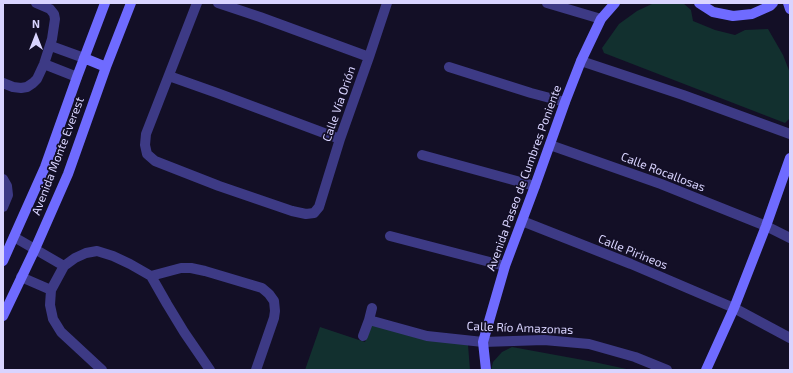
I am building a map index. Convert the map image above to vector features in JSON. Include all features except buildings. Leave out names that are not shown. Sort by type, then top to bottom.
[{"type":"street","points":[[3,83],[14,87],[27,87],[36,79],[48,55],[55,25],[54,14],[50,9],[36,3]]},
{"type":"street","name":"Avenida Monte Everest","points":[[3,261],[45,166],[105,3]]},
{"type":"street","name":"Avenida Monte Everest","points":[[3,316],[35,249],[68,174],[130,3]]},
{"type":"street","points":[[197,3],[169,76],[340,139]]},
{"type":"street","points":[[218,3],[369,57]]},
{"type":"street","name":"Calle Vía Orión","points":[[169,76],[146,134],[145,145],[147,154],[155,160],[219,186],[292,211],[306,214],[314,212],[319,206],[340,139],[387,3]]},
{"type":"street","points":[[547,3],[600,19]]},
{"type":"street","name":"Avenida Paseo de Cumbres Poniente","points":[[486,370],[483,342],[505,266],[581,62],[600,19],[615,3]]},
{"type":"street","points":[[699,3],[713,12],[733,16],[752,14],[770,6],[773,3]]},
{"type":"street","points":[[788,3],[790,9]]},
{"type":"street","points":[[48,55],[84,58],[106,67]]},
{"type":"street","points":[[48,55],[77,77]]},
{"type":"street","points":[[581,62],[682,95],[790,134]]},
{"type":"street","points":[[449,67],[531,93],[565,102]]},
{"type":"street","name":"Calle Rocallosas","points":[[550,145],[661,184],[766,226],[790,238]]},
{"type":"street","points":[[422,154],[535,186]]},
{"type":"street","points":[[706,370],[734,308],[766,226],[790,158]]},
{"type":"street","points":[[3,207],[8,194],[5,182]]},
{"type":"street","name":"Calle Pirineos","points":[[522,221],[630,264],[734,308],[790,338]]},
{"type":"street","points":[[390,236],[505,266]]},
{"type":"street","points":[[14,237],[64,266]]},
{"type":"street","points":[[102,370],[62,332],[53,319],[50,305],[51,290],[64,266],[75,258],[86,253],[97,252],[113,256],[151,276],[184,332],[210,370]]},
{"type":"street","points":[[151,276],[181,268],[191,268],[262,288],[269,294],[274,301],[274,318],[256,370]]},
{"type":"street","points":[[21,277],[51,290]]},
{"type":"street","points":[[363,336],[372,308]]},
{"type":"street","name":"Calle Río Amazonas","points":[[369,320],[427,336],[483,342],[544,340],[589,344],[635,357],[667,370]]},
{"type":"green space","points":[[654,3],[683,3],[691,10],[693,21],[715,30],[735,35],[745,30],[768,29],[783,55],[790,73],[790,118],[785,123],[604,53],[602,48],[619,24],[637,11]]},
{"type":"green space","points":[[372,322],[468,345],[470,370],[305,370],[320,327],[365,342]]},
{"type":"green space","points":[[512,347],[631,370],[491,370],[493,362],[502,352]]}]
